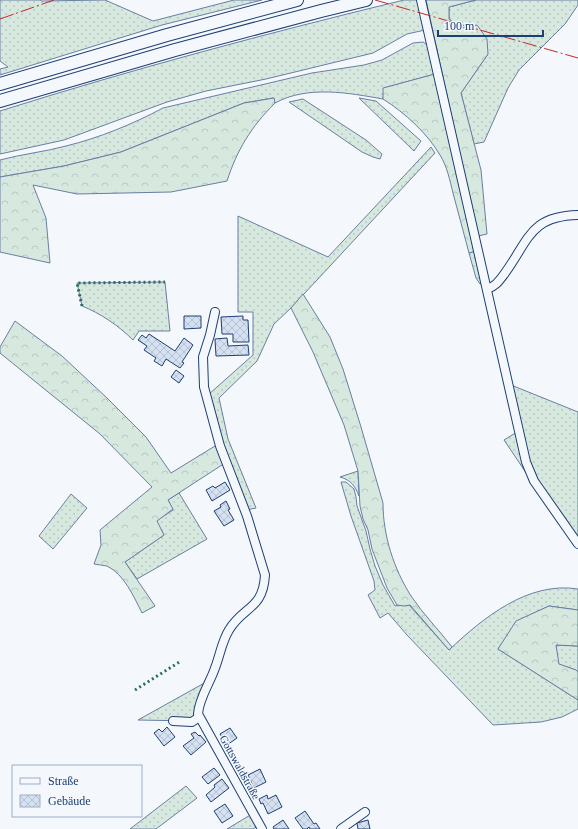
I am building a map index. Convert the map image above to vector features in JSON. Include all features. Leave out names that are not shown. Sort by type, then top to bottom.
[{"type":"highway","points":[[0,84],[152,39],[297,0]]},
{"type":"highway","points":[[0,101],[191,46],[366,0]]},
{"type":"street","points":[[421,0],[526,462],[534,481],[578,544]]},
{"type":"street","points":[[487,289],[495,286],[529,234],[538,226],[551,219],[567,215],[578,215]]},
{"type":"street","points":[[173,721],[192,722],[199,717],[198,711],[200,703],[216,667],[229,630],[260,597],[265,575],[247,516],[220,446],[204,387],[203,357],[215,312]]},
{"type":"street","name":"Gottswaldstraße","points":[[199,717],[262,829]]},
{"type":"street","points":[[341,829],[365,812]]},
{"type":"green space","points":[[0,0],[105,0],[153,21],[234,0],[262,0],[162,25],[0,75],[0,69],[8,67],[0,61]]},
{"type":"green space","points":[[404,0],[417,0],[425,30],[407,34],[373,53],[266,79],[206,91],[167,102],[64,140],[0,154],[0,111],[201,52]]},
{"type":"green space","points":[[426,0],[476,0],[449,7],[449,19],[462,28],[477,25],[487,39],[488,54],[461,93],[481,170],[487,234],[478,236]]},
{"type":"green space","points":[[476,0],[578,0],[578,5],[565,24],[519,70],[508,88],[484,142],[474,144],[461,93],[488,54],[462,28],[449,19],[449,7]]},
{"type":"green space","points":[[423,42],[429,46],[435,74],[384,88],[383,99],[343,93],[315,92],[288,97],[275,103],[273,98],[244,103],[121,152],[64,166],[0,177],[0,160],[58,148],[91,139],[140,120],[163,108],[312,73],[364,65],[382,60],[413,43]]},
{"type":"green space","points":[[435,74],[475,251],[469,253],[449,179],[442,159],[435,147],[422,131],[383,99],[383,88]]},
{"type":"green space","points":[[274,98],[275,103],[252,130],[240,149],[227,181],[171,192],[77,194],[33,185],[46,218],[50,263],[0,252],[0,177],[64,166],[121,152],[244,103]]},
{"type":"green space","points":[[359,98],[376,101],[421,141],[414,151]]},
{"type":"green space","points":[[303,99],[366,140],[382,154],[380,159],[362,152],[289,102]]},
{"type":"green space","points":[[431,147],[435,153],[291,308],[274,324],[257,361],[219,398],[228,439],[256,508],[246,510],[225,454],[208,395],[253,355],[253,312],[238,312],[238,216],[328,257]]},
{"type":"green space","points":[[475,251],[482,284],[480,284],[476,278],[469,253]]},
{"type":"green space","points":[[165,282],[170,331],[139,331],[133,340],[109,320],[82,306],[77,283]]},
{"type":"green space","points":[[303,294],[330,337],[343,369],[383,503],[387,540],[399,575],[411,596],[452,647],[449,650],[410,605],[397,605],[387,588],[372,549],[368,530],[363,519],[360,506],[358,471],[344,425],[313,352],[291,308]]},
{"type":"green space","points":[[15,321],[62,356],[107,398],[146,437],[171,473],[215,446],[219,450],[225,463],[168,500],[173,509],[157,521],[164,535],[125,562],[155,606],[142,613],[128,586],[119,574],[107,566],[94,564],[101,545],[100,530],[152,487],[100,434],[0,353],[0,347]]},
{"type":"green space","points":[[511,385],[578,412],[578,541],[537,482],[528,459]]},
{"type":"green space","points":[[517,432],[535,486],[504,440]]},
{"type":"green space","points":[[358,471],[359,496],[352,484],[340,477]]},
{"type":"green space","points":[[341,482],[346,482],[354,489],[357,506],[366,531],[375,566],[383,585],[395,606],[409,605],[449,650],[476,626],[508,604],[524,596],[559,588],[578,589],[578,610],[549,606],[517,621],[498,649],[578,700],[578,709],[562,717],[541,722],[493,725],[388,613],[380,618],[368,595],[375,590],[374,581],[351,516]]},
{"type":"green space","points":[[179,493],[207,539],[137,579],[125,562],[164,535],[156,521],[173,510],[168,500]]},
{"type":"green space","points":[[71,494],[87,508],[53,549],[39,536]]},
{"type":"green space","points":[[549,606],[578,610],[578,646],[556,645],[559,664],[578,672],[578,700],[498,649],[516,621]]},
{"type":"green space","points":[[556,645],[578,646],[578,672],[558,664]]},
{"type":"green space","points":[[208,681],[192,721],[138,720]]},
{"type":"green space","points":[[186,786],[197,798],[156,829],[130,829]]},
{"type":"green space","points":[[252,814],[258,826],[253,829],[227,829]]},
{"type":"building","points":[[184,316],[201,316],[201,328],[184,329]]},
{"type":"building","points":[[243,316],[243,320],[248,320],[249,342],[233,342],[233,334],[222,334],[221,317]]},
{"type":"building","points":[[149,334],[175,351],[184,338],[193,345],[182,362],[184,363],[180,368],[166,359],[162,366],[154,361],[156,358],[144,350],[147,346],[138,340],[142,335],[146,338]]},
{"type":"building","points":[[227,338],[228,346],[248,345],[249,355],[216,356],[215,339]]},
{"type":"building","points":[[176,370],[184,376],[179,383],[171,377]]},
{"type":"building","points":[[225,482],[230,490],[212,501],[206,490],[213,486],[215,488]]},
{"type":"building","points":[[226,501],[230,509],[228,510],[234,520],[224,526],[214,511],[221,507],[220,505]]},
{"type":"building","points":[[167,727],[175,737],[164,746],[154,733],[159,729],[162,732]]},
{"type":"building","points":[[230,728],[237,738],[227,745],[220,734]]},
{"type":"building","points":[[195,732],[206,742],[191,755],[183,746],[194,738],[191,734]]},
{"type":"building","points":[[214,768],[220,775],[208,784],[202,777]]},
{"type":"building","points":[[260,769],[266,782],[254,788],[248,775]]},
{"type":"building","points":[[222,779],[229,788],[211,802],[206,795],[215,787],[214,785]]},
{"type":"building","points":[[267,795],[268,799],[276,795],[282,807],[268,814],[263,803],[261,804],[259,799]]},
{"type":"building","points":[[225,804],[233,816],[222,823],[214,811]]},
{"type":"building","points":[[305,811],[314,824],[316,823],[320,829],[310,829],[309,827],[307,829],[303,829],[295,818]]},
{"type":"building","points":[[283,820],[289,829],[274,829],[273,827]]},
{"type":"building","points":[[368,820],[370,829],[358,829],[357,823]]},
{"type":"hedge","points":[[82,306],[77,283],[165,282]]},
{"type":"hedge","points":[[135,690],[181,661]]},
{"type":"power","points":[[0,19],[54,0]]},
{"type":"power","points":[[375,0],[578,58]]}]
